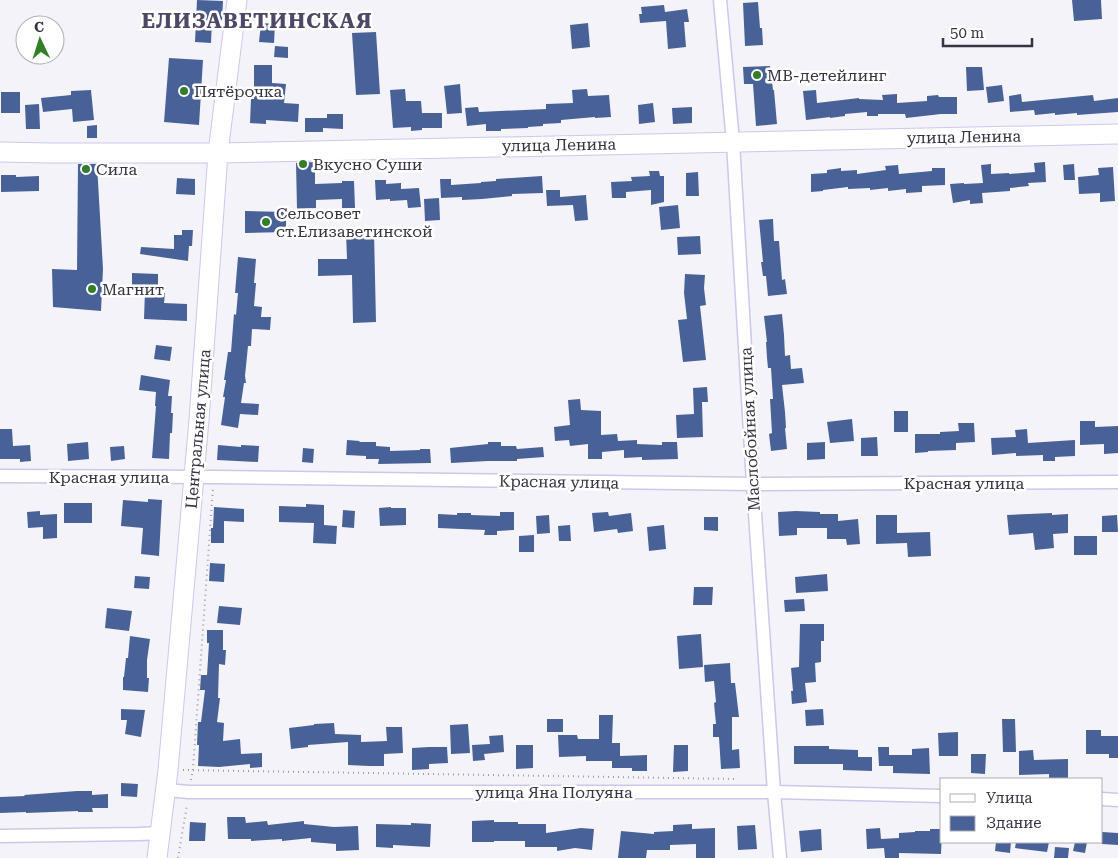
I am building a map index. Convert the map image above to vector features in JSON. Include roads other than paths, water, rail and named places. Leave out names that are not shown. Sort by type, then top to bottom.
[{"type":"street","name":"Центральная улица","points":[[162,856],[161,833],[200,410],[218,153],[237,0]]},
{"type":"street","name":"Маслобойная улица","points":[[720,0],[732,142],[753,484],[780,858]]},
{"type":"street","name":"улица Ленина","points":[[0,152],[218,153],[1118,134]]},
{"type":"street","name":"Красная улица","points":[[0,476],[753,484],[1118,482]]},
{"type":"street","name":"улица Яна Полуяна","points":[[166,790],[189,792],[774,792],[940,796]]},
{"type":"street","points":[[1103,799],[1118,800]]},
{"type":"street","points":[[0,836],[161,833]]},
{"type":"place","name":"MB-детейлинг","points":[[757,75]]},
{"type":"place","name":"Пятёрочка","points":[[184,91]]},
{"type":"place","name":"Вкусно Суши","points":[[303,164]]},
{"type":"place","name":"Сила","points":[[86,169]]},
{"type":"place","name":"Сельсовет ст.Елизаветинской","points":[[266,222]]},
{"type":"place","name":"Магнит","points":[[92,289]]},
{"type":"district","name":"ЕЛИЗАВЕТИНСКАЯ","points":[[257,21]]}]
